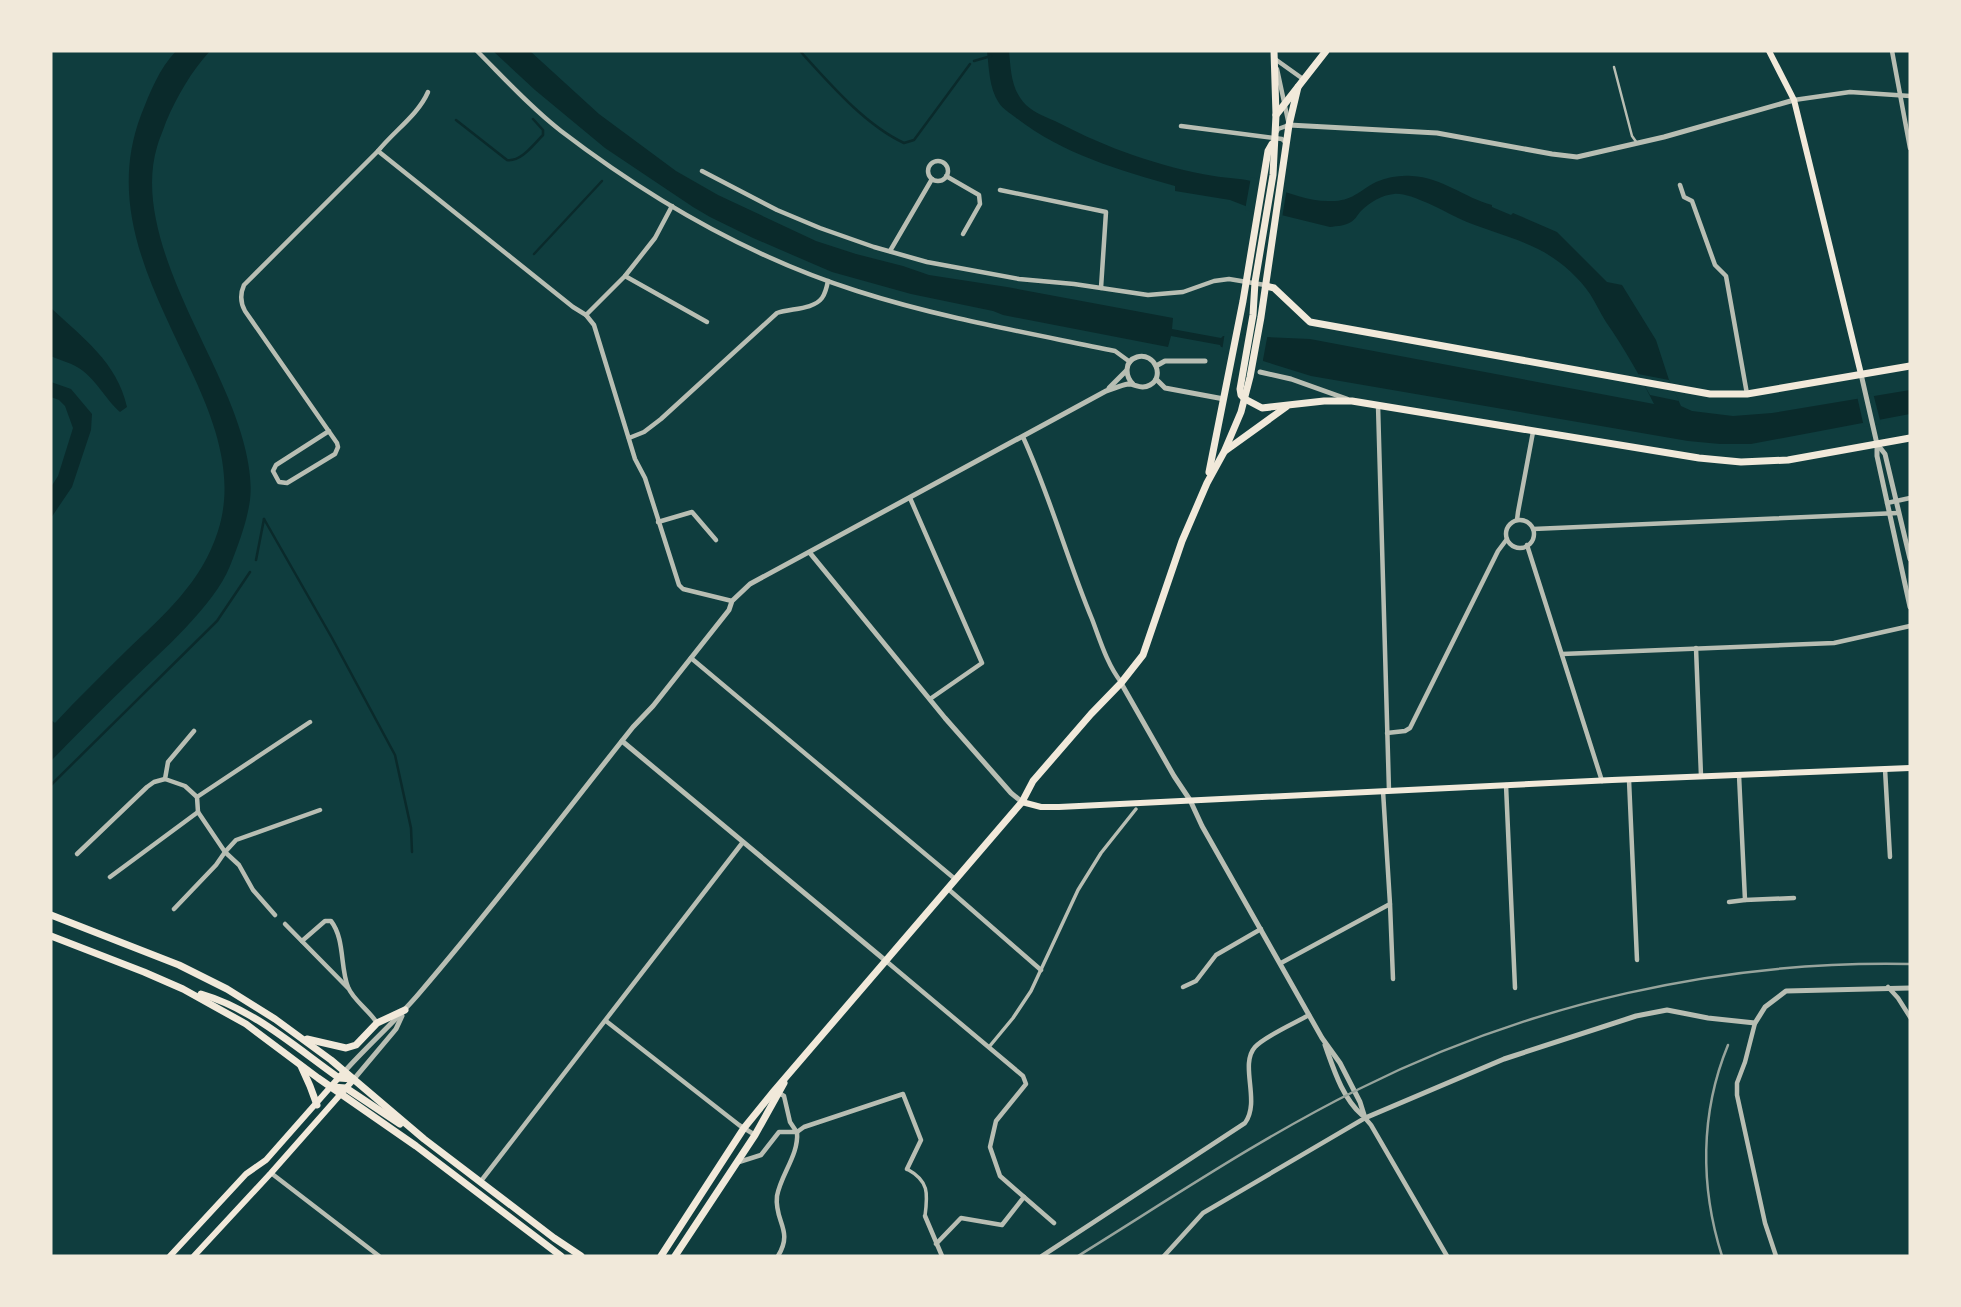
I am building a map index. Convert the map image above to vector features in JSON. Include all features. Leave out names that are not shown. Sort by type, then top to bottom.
[{"type":"main road","points":[[1276,115],[1326,51]]},
{"type":"main road","points":[[1769,51],[1794,100],[1861,374]]},
{"type":"main road","points":[[1275,55],[1276,115],[1266,286],[1241,381],[1241,396],[1245,400],[1262,408],[1298,403],[1352,401],[1699,458],[1741,462],[1788,460],[1910,438]]},
{"type":"main road","points":[[1207,483],[1257,218],[1286,144],[1298,87]]},
{"type":"main road","points":[[661,1256],[744,1128],[1022,802],[1033,781],[1143,655],[1182,541],[1245,400],[1257,316],[1255,286],[1270,220]]},
{"type":"main road","points":[[1255,286],[1275,288],[1310,322],[1710,394],[1747,394],[1910,366]]},
{"type":"main road","points":[[1243,301],[1255,286]]},
{"type":"main road","points":[[1224,452],[1283,408],[1298,403]]},
{"type":"main road","points":[[1022,802],[1041,807],[1059,807],[1910,768]]},
{"type":"main road","points":[[51,915],[179,965],[236,994],[303,1038],[424,1139],[581,1256]]},
{"type":"main road","points":[[51,936],[183,989],[246,1024],[331,1087],[343,1091],[424,1139]]},
{"type":"main road","points":[[183,989],[234,1007],[339,1078],[354,1079]]},
{"type":"main road","points":[[303,1038],[351,1047],[377,1023],[405,1010]]},
{"type":"main road","points":[[299,1063],[317,1105]]},
{"type":"main road","points":[[170,1256],[246,1174],[266,1160],[345,1071]]},
{"type":"main road","points":[[194,1256],[354,1079]]},
{"type":"main road","points":[[343,1091],[561,1256]]},
{"type":"main road","points":[[675,1256],[755,1135],[776,1092]]},
{"type":"street","points":[[477,51],[526,101],[560,130],[672,206],[747,248],[828,281],[900,303],[1115,351],[1130,362]]},
{"type":"street","points":[[1892,51],[1910,148]]},
{"type":"street","points":[[1275,55],[1303,79]]},
{"type":"street","points":[[1275,55],[1289,125]]},
{"type":"street","points":[[329,431],[276,465],[273,471],[279,482],[287,483],[337,452],[337,443],[329,431],[244,311],[241,292],[244,285],[419,108],[428,92]]},
{"type":"street","points":[[1274,139],[1278,129],[1289,125],[1437,132],[1577,157],[1700,127],[1794,100],[1850,92],[1910,96]]},
{"type":"street","points":[[1181,126],[1282,139],[1286,144]]},
{"type":"street","points":[[378,151],[594,324],[635,459],[645,478],[679,585],[684,589],[732,601]]},
{"type":"street","points":[[939,161],[946,165],[946,176],[939,181],[932,179],[929,166],[939,161]]},
{"type":"street","points":[[702,171],[777,210],[820,228],[927,262],[1019,279],[1152,295],[1183,292],[1228,279],[1255,286]]},
{"type":"street","points":[[946,176],[979,195],[980,204],[963,234]]},
{"type":"street","points":[[889,251],[932,179]]},
{"type":"street","points":[[1680,185],[1684,197],[1692,201],[1715,265],[1726,276],[1747,394]]},
{"type":"street","points":[[1000,190],[1106,212],[1101,288]]},
{"type":"street","points":[[586,316],[625,276],[655,238],[672,206]]},
{"type":"street","points":[[625,276],[707,321]]},
{"type":"street","points":[[629,438],[644,432],[661,419],[777,313],[813,305],[822,298],[828,281]]},
{"type":"street","points":[[345,1071],[405,1010],[482,918],[729,610],[732,601],[758,579],[1106,391],[1133,384],[1149,386],[1156,379],[1156,366],[1149,358],[1139,357],[1130,362],[1106,391]]},
{"type":"street","points":[[1156,366],[1165,361],[1205,361]]},
{"type":"street","points":[[1126,370],[1129,381],[1133,384]]},
{"type":"street","points":[[1260,372],[1291,379],[1352,401]]},
{"type":"street","points":[[1861,374],[1910,607]]},
{"type":"street","points":[[1156,379],[1165,388],[1224,399]]},
{"type":"street","points":[[1378,405],[1393,979]]},
{"type":"street","points":[[1387,733],[1410,728],[1498,551],[1507,539],[1508,527],[1517,520],[1534,430]]},
{"type":"street","points":[[1023,437],[1112,669],[1190,800],[1202,826],[1322,1038],[1340,1063],[1360,1101],[1365,1118],[1447,1256]]},
{"type":"street","points":[[1877,444],[1885,454],[1910,559]]},
{"type":"street","points":[[910,498],[982,663],[930,699]]},
{"type":"street","points":[[1887,503],[1910,498]]},
{"type":"street","points":[[658,522],[692,512],[716,540]]},
{"type":"street","points":[[1533,529],[1898,513]]},
{"type":"street","points":[[1507,539],[1513,546],[1523,547],[1533,538],[1533,529],[1528,523],[1517,520]]},
{"type":"street","points":[[1527,545],[1602,781]]},
{"type":"street","points":[[810,553],[930,699],[1022,802]]},
{"type":"street","points":[[1562,654],[1834,643],[1910,626]]},
{"type":"street","points":[[1696,648],[1701,776]]},
{"type":"street","points":[[691,658],[955,879]]},
{"type":"street","points":[[197,797],[310,722]]},
{"type":"street","points":[[165,779],[168,762],[194,731]]},
{"type":"street","points":[[622,741],[1023,1076],[1026,1084],[996,1121],[990,1147],[1000,1176],[1054,1223]]},
{"type":"street","points":[[1885,769],[1889,857]]},
{"type":"street","points":[[1739,775],[1745,900]]},
{"type":"street","points":[[77,855],[147,787],[165,779],[185,786],[197,797],[198,812],[225,852],[239,865],[253,890],[275,915]]},
{"type":"street","points":[[1629,780],[1637,960]]},
{"type":"street","points":[[1506,785],[1514,988]]},
{"type":"street","points":[[989,1047],[1022,1006],[1078,890],[1101,853],[1136,809]]},
{"type":"street","points":[[174,909],[236,840],[320,810]]},
{"type":"street","points":[[110,877],[198,812]]},
{"type":"street","points":[[480,1182],[743,842]]},
{"type":"street","points":[[947,888],[1041,970]]},
{"type":"street","points":[[1730,902],[1794,898]]},
{"type":"street","points":[[1281,964],[1390,904]]},
{"type":"street","points":[[302,941],[325,921],[331,921],[348,989]]},
{"type":"street","points":[[285,924],[377,1023]]},
{"type":"street","points":[[1184,987],[1196,981],[1216,955],[1261,929]]},
{"type":"street","points":[[1888,987],[1910,1017]]},
{"type":"street","points":[[1776,1256],[1765,1223],[1737,1095],[1737,1083],[1755,1023],[1765,1007],[1786,991],[1910,988]]},
{"type":"street","points":[[354,1079],[396,1028],[405,1010]]},
{"type":"street","points":[[1164,1256],[1203,1213],[1365,1118],[1504,1059],[1636,1016],[1667,1010],[1755,1023]]},
{"type":"street","points":[[1042,1256],[1245,1123],[1251,1107],[1250,1064],[1253,1050],[1263,1041],[1309,1015]]},
{"type":"street","points":[[606,1021],[755,1135]]},
{"type":"street","points":[[776,1092],[784,1096],[790,1122],[797,1132],[797,1145],[778,1193],[777,1205],[785,1237],[778,1256]]},
{"type":"street","points":[[738,1162],[761,1155],[779,1132],[797,1132],[804,1127],[903,1094],[921,1140],[907,1169],[919,1176],[926,1188],[925,1216],[942,1256]]},
{"type":"street","points":[[271,1173],[379,1256]]},
{"type":"street","points":[[936,1244],[961,1218],[1002,1225],[1024,1197]]},
{"type":"lane","points":[[1614,67],[1632,136],[1637,143]]},
{"type":"water","points":[[176,51],[210,51],[180,94],[159,141],[152,177],[154,209],[172,273],[226,393],[240,431],[250,474],[249,508],[230,566],[212,597],[171,643],[51,761],[51,720],[55,723],[180,597],[211,549],[223,511],[224,472],[216,433],[202,395],[151,283],[132,218],[129,184],[131,150],[152,89]]},
{"type":"water","points":[[493,51],[530,51],[599,114],[676,171],[718,195],[816,241],[856,254],[929,275],[1173,318],[1172,329],[1221,338],[1223,336],[1266,341],[1267,337],[1310,339],[1654,404],[1632,362],[1585,287],[1573,274],[1545,253],[1401,194],[1381,197],[1351,222],[1330,227],[1230,200],[1175,191],[1175,186],[1112,167],[1072,151],[1033,130],[1005,109],[993,91],[987,51],[1009,51],[1015,87],[1029,108],[1096,141],[1134,155],[1194,172],[1251,181],[1318,200],[1336,201],[1349,198],[1376,182],[1390,178],[1423,177],[1557,232],[1607,282],[1622,285],[1656,340],[1681,406],[1692,411],[1733,416],[1772,413],[1910,390],[1910,414],[1751,444],[1688,441],[1311,376],[1263,361],[1263,356],[1220,345],[1171,336],[1168,347],[911,294],[832,272],[710,217],[605,148]]},
{"type":"water","points":[[51,308],[107,364],[122,391],[127,407],[120,412],[83,371],[51,356]]},
{"type":"water","points":[[51,382],[71,389],[92,414],[91,430],[72,487],[51,518],[51,487],[58,476],[73,428],[65,406],[51,397]]},
{"type":"pier","points":[[1251,177],[1287,188],[1282,218],[1245,210]]},
{"type":"pier","points":[[1225,332],[1263,337],[1268,333],[1262,365],[1259,359],[1222,351]]},
{"type":"pier","points":[[1638,374],[1669,380],[1679,401],[1650,395]]},
{"type":"pier","points":[[1873,393],[1881,424],[1864,427],[1857,396]]},
{"type":"waterway","points":[[800,51],[835,89],[875,126],[904,143],[914,140],[970,64]]},
{"type":"waterway","points":[[974,61],[991,56]]},
{"type":"waterway","points":[[456,120],[507,160],[512,160],[522,156],[543,135],[543,130],[533,119]]},
{"type":"waterway","points":[[534,254],[602,181]]},
{"type":"waterway","points":[[264,519],[395,755],[411,828],[412,852]]},
{"type":"waterway","points":[[256,560],[264,519]]},
{"type":"waterway","points":[[51,785],[217,621],[250,572]]},
{"type":"railway","points":[[1078,1256],[1287,1127],[1359,1089],[1490,1033],[1558,1011],[1697,979],[1768,970],[1910,964]]},
{"type":"railway","points":[[1722,1256],[1710,1203],[1706,1150],[1712,1097],[1728,1045]]}]
